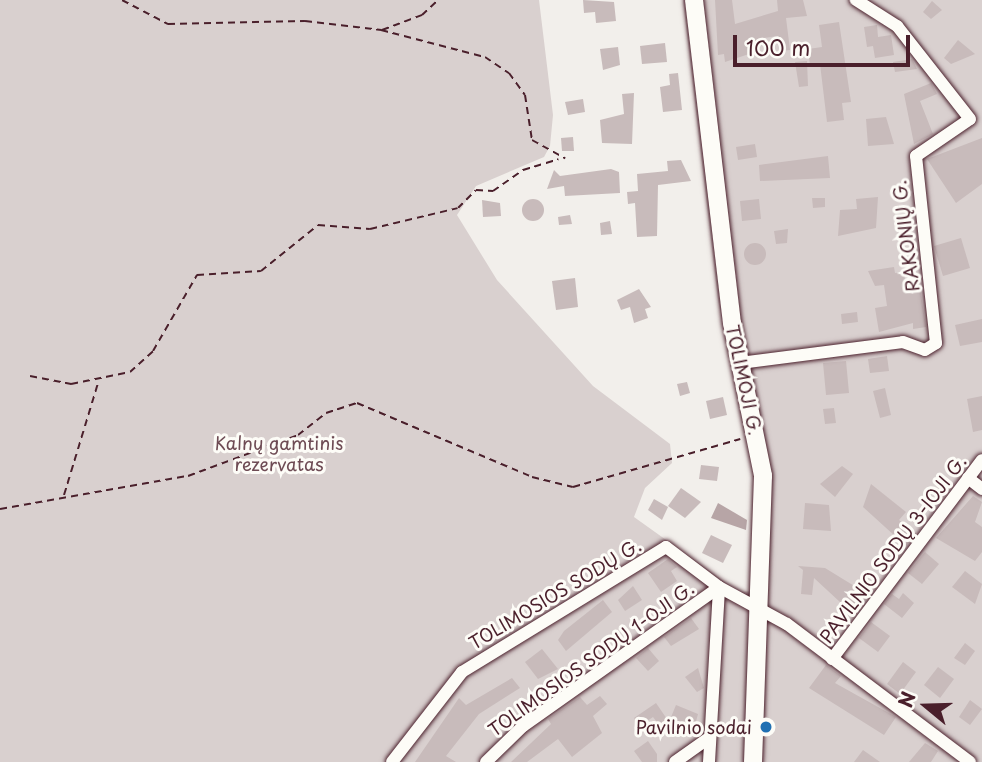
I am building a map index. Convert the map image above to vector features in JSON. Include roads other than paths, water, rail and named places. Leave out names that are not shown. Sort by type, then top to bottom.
[{"type":"street","name":"TOLIMOJI G.","points":[[694,0],[740,363],[756,434],[765,502],[753,762]]},
{"type":"street","name":"RAKONIŲ G.","points":[[740,363],[904,342],[925,350],[936,342],[916,156],[970,119],[897,26],[856,0]]},
{"type":"street","name":"PAVILNIO SODŲ 3-IOJI G.","points":[[832,659],[982,460]]},
{"type":"street","points":[[968,478],[982,489]]},
{"type":"street","name":"TOLIMOSIOS SODŲ G.","points":[[392,762],[462,671],[666,547],[719,587],[762,609],[970,762]]},
{"type":"street","points":[[709,762],[719,587]]},
{"type":"street","name":"TOLIMOSIOS SODŲ 1-OJI G.","points":[[486,762],[523,726],[719,587]]},
{"type":"street","points":[[675,762],[710,737]]},
{"type":"place","name":"Pavilnio sodai","points":[[766,727]]},
{"type":"park label","name":"Kalnų gamtinis rezervatas","points":[[279,454]]}]
